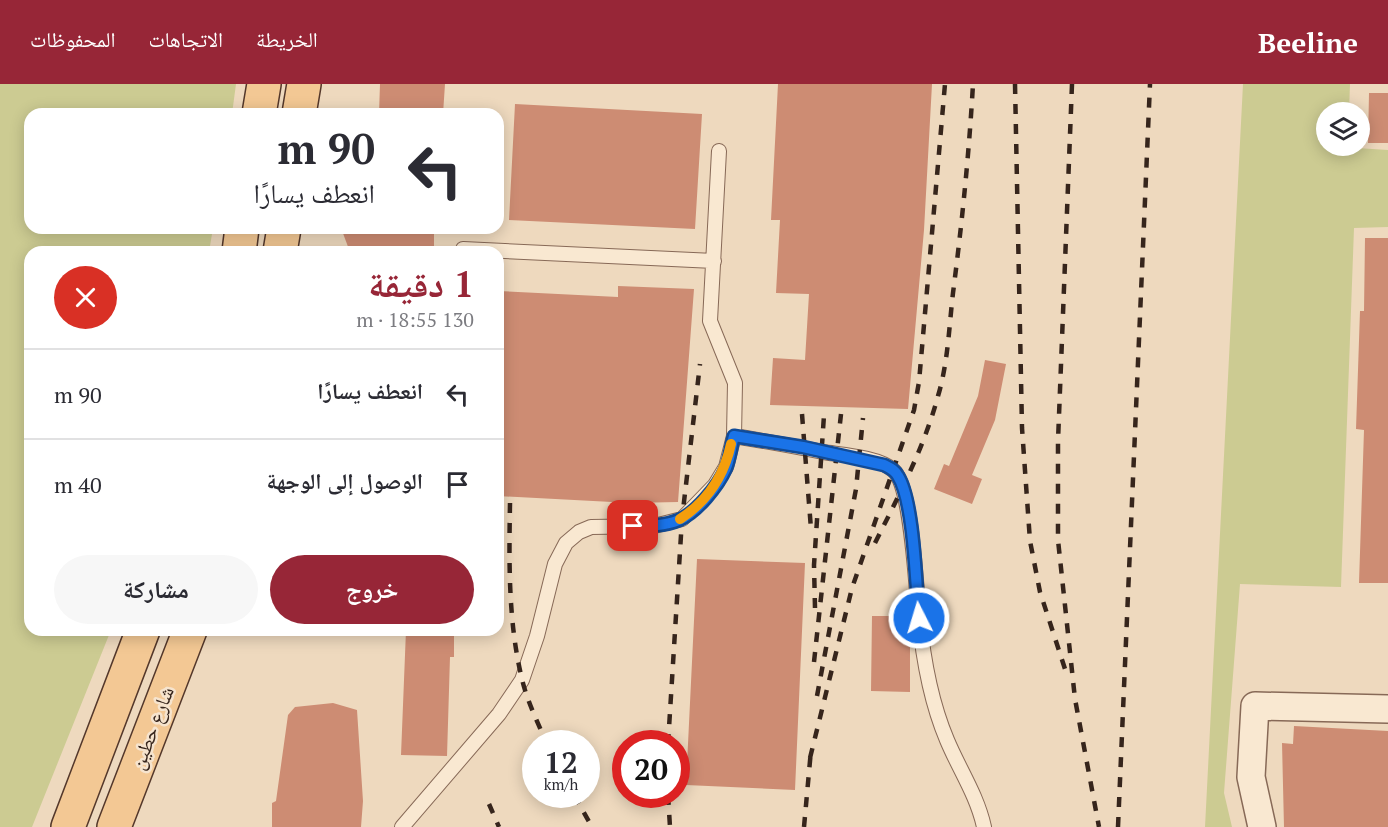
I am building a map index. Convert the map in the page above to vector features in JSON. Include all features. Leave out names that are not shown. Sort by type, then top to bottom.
[{"type":"main road","points":[[260,108],[264,84]]},
{"type":"main road","points":[[301,108],[304,84]]},
{"type":"main road","points":[[69,827],[141,636]]},
{"type":"main road","name":"شارع حطين","points":[[114,827],[188,636]]},
{"type":"street","points":[[1262,827],[1251,777],[1255,706],[1388,709]]},
{"type":"lane","points":[[402,827],[499,714],[522,680],[537,636],[555,564],[566,543],[579,532],[591,527],[654,525],[682,519],[715,485],[726,467],[734,436],[735,383],[710,321],[719,151]]},
{"type":"lane","points":[[504,251],[714,261]]},
{"type":"lane","points":[[734,436],[860,458],[884,465],[894,470],[899,477],[909,516],[923,653],[934,706],[947,741],[976,799],[984,827]]},
{"type":"shaded area","points":[[0,84],[236,84],[233,108],[24,108],[24,234],[212,234],[210,246],[24,246],[24,636],[109,636],[32,827],[0,827]]},
{"type":"shaded area","points":[[1243,84],[1350,84],[1349,102],[1316,102],[1316,156],[1370,156],[1370,149],[1388,150],[1388,227],[1354,228],[1341,587],[1240,584],[1224,793],[1232,827],[1205,827]]},
{"type":"building","points":[[380,84],[445,84],[443,108],[379,108]]},
{"type":"building","points":[[778,84],[932,84],[924,230],[908,409],[770,405],[773,358],[805,360],[809,294],[776,293],[780,220],[771,220]]},
{"type":"building","points":[[1369,93],[1388,93],[1388,143],[1370,143]]},
{"type":"building","points":[[515,104],[702,114],[695,229],[509,220]]},
{"type":"building","points":[[343,234],[434,234],[434,246],[348,246]]},
{"type":"building","points":[[1365,238],[1388,238],[1388,583],[1359,583],[1364,430],[1356,429],[1360,311],[1364,311]]},
{"type":"building","points":[[618,286],[694,289],[678,502],[631,503],[504,496],[504,291],[618,297]]},
{"type":"building","points":[[985,360],[1006,364],[995,420],[972,475],[982,479],[972,504],[934,489],[944,464],[949,466],[978,396]]},
{"type":"building","points":[[697,559],[805,563],[795,790],[690,785],[689,730]]},
{"type":"building","points":[[872,616],[910,616],[910,692],[871,691]]},
{"type":"building","points":[[406,636],[454,636],[454,657],[450,657],[447,756],[401,755]]},
{"type":"building","points":[[333,703],[357,710],[363,801],[361,827],[272,827],[272,803],[276,801],[288,715],[295,707]]},
{"type":"building","points":[[1294,726],[1388,731],[1388,827],[1284,827],[1282,743],[1293,744]]},
{"type":"railway","points":[[810,758],[852,588],[914,410],[919,382],[945,84]]},
{"type":"railway","points":[[875,543],[918,453],[932,415],[944,371],[962,215],[973,84]]},
{"type":"railway","points":[[1015,84],[1022,428],[1030,541],[1040,592],[1066,672]]},
{"type":"railway","points":[[1072,84],[1058,441],[1058,540],[1075,699],[1099,827]]},
{"type":"railway","points":[[1118,827],[1150,84]]},
{"type":"railway","points":[[669,730],[682,519],[700,364]]},
{"type":"railway","points":[[802,414],[811,529]]},
{"type":"railway","points":[[814,662],[841,414]]},
{"type":"railway","points":[[815,608],[814,565],[824,415]]},
{"type":"railway","points":[[817,696],[856,489],[863,418]]},
{"type":"railway","points":[[510,503],[510,591],[514,636],[522,679],[541,730]]},
{"type":"railway","points":[[804,827],[811,750]]},
{"type":"railway","points":[[489,804],[499,827]]},
{"type":"railway","points":[[581,808],[592,827]]},
{"type":"railway","points":[[669,808],[670,827]]},
{"type":"slow traffic","points":[[680,519],[697,505],[715,485],[726,467],[731,444]]},
{"type":"route","points":[[633,526],[671,523],[682,519],[715,485],[726,467],[734,436],[860,458],[884,465],[894,470],[903,486],[909,516],[919,618]]}]
